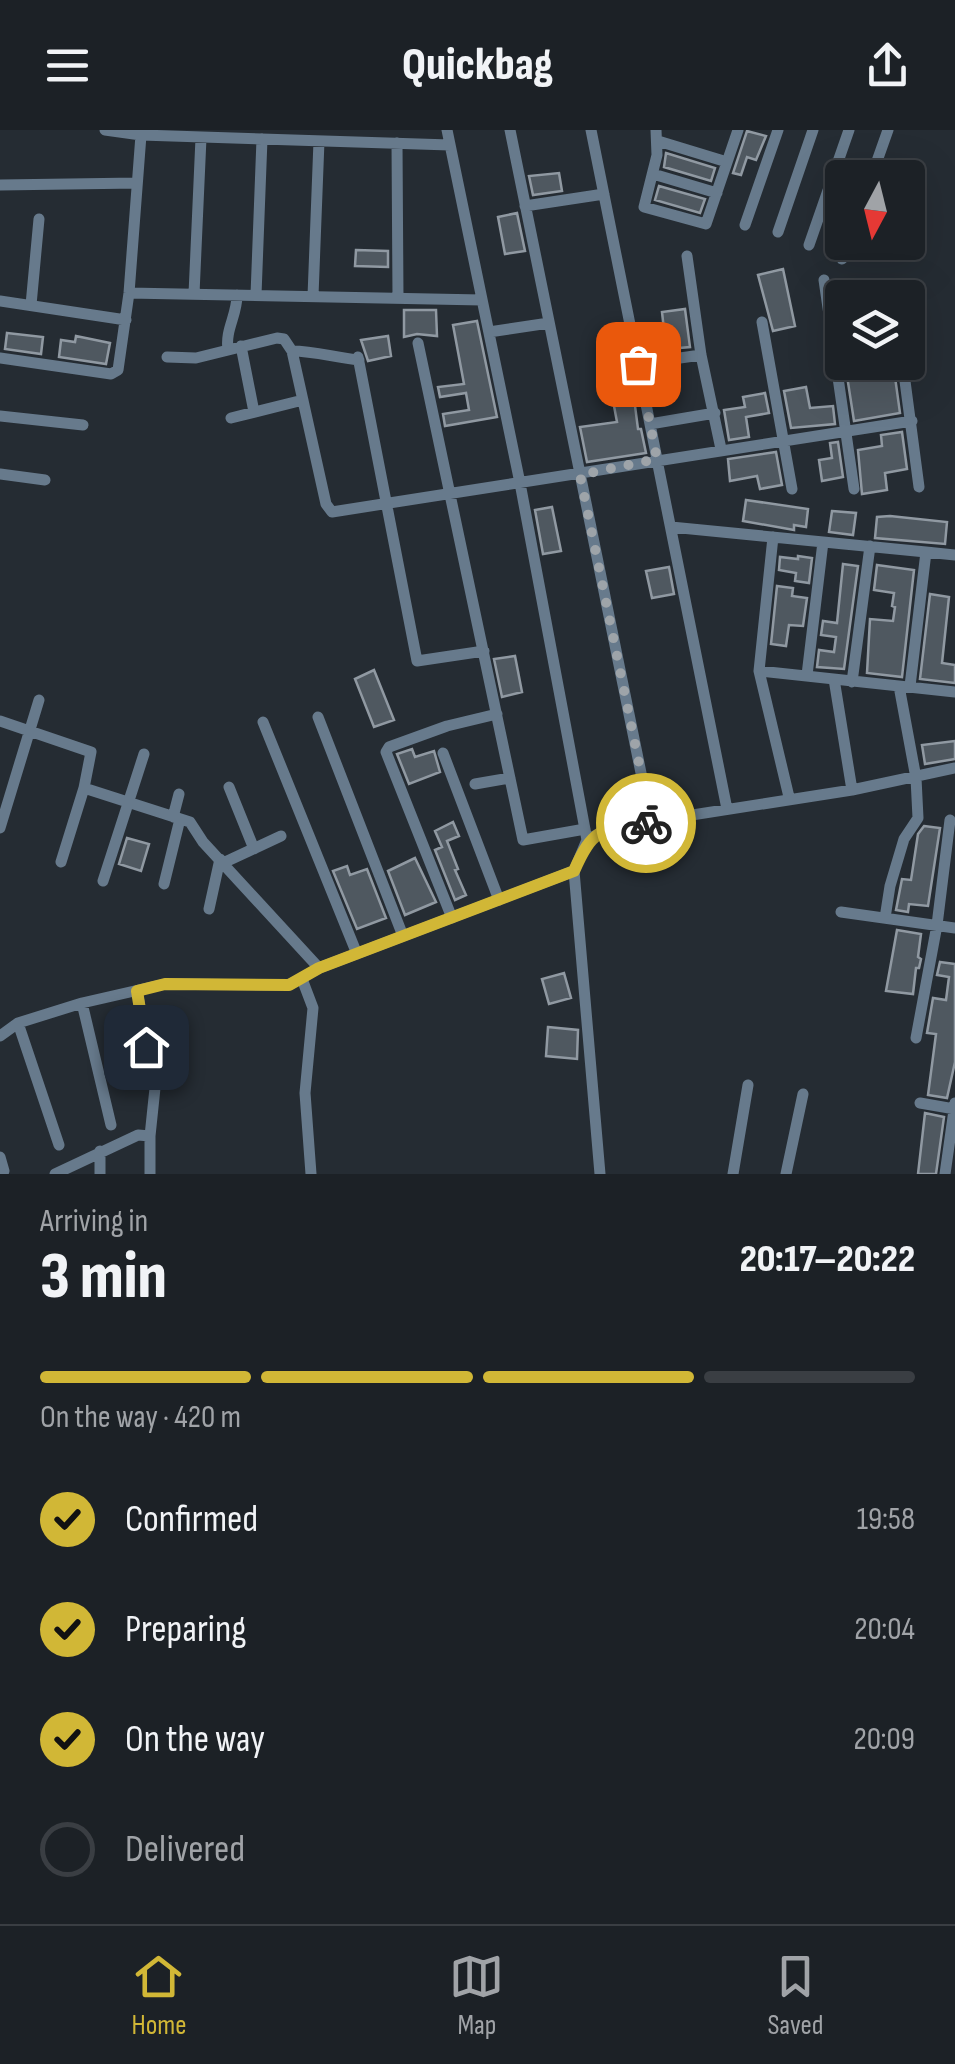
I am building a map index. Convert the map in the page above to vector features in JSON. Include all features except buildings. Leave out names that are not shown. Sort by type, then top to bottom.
[{"type":"street","points":[[105,130],[201,138],[319,141],[361,136],[397,143],[450,144]]},
{"type":"street","points":[[448,130],[586,835],[574,871],[600,1174]]},
{"type":"street","points":[[510,130],[651,822]]},
{"type":"street","points":[[592,130],[727,809]]},
{"type":"street","points":[[727,162],[657,136],[644,207],[706,224],[738,130]]},
{"type":"street","points":[[745,225],[778,130]]},
{"type":"street","points":[[778,232],[813,130]]},
{"type":"street","points":[[810,245],[849,130]]},
{"type":"street","points":[[877,160],[888,130]]},
{"type":"street","points":[[0,358],[115,373],[129,293],[137,133]]},
{"type":"street","points":[[194,294],[201,138]]},
{"type":"street","points":[[256,295],[262,139]]},
{"type":"street","points":[[312,296],[319,141]]},
{"type":"street","points":[[397,143],[398,298]]},
{"type":"street","points":[[653,174],[717,193]]},
{"type":"street","points":[[0,185],[137,182]]},
{"type":"street","points":[[525,206],[604,194]]},
{"type":"street","points":[[31,305],[39,219]]},
{"type":"street","points":[[687,256],[701,355],[721,449]]},
{"type":"street","points":[[824,280],[854,489]]},
{"type":"street","points":[[129,293],[482,300]]},
{"type":"street","points":[[228,350],[226,334],[237,316],[237,295]]},
{"type":"street","points":[[0,301],[126,320]]},
{"type":"street","points":[[762,322],[792,490]]},
{"type":"street","points":[[489,332],[549,323]]},
{"type":"street","points":[[167,358],[196,358],[277,338],[284,340],[292,351],[326,504],[332,512],[912,421]]},
{"type":"street","points":[[418,344],[523,840],[586,835],[790,797],[852,790],[955,768]]},
{"type":"street","points":[[242,346],[254,412]]},
{"type":"street","points":[[292,351],[308,351],[328,359],[358,359],[417,661],[484,652]]},
{"type":"street","points":[[638,364],[701,355]]},
{"type":"street","points":[[905,380],[919,487]]},
{"type":"street","points":[[232,418],[303,400]]},
{"type":"street","points":[[650,424],[714,413]]},
{"type":"street","points":[[0,416],[83,424]]},
{"type":"street","points":[[0,474],[45,480]]},
{"type":"street","points":[[671,527],[955,554]]},
{"type":"street","points":[[773,537],[759,671],[790,797]]},
{"type":"street","points":[[807,676],[823,542]]},
{"type":"street","points":[[852,682],[870,546]]},
{"type":"street","points":[[885,918],[904,838],[918,818],[904,686],[926,552]]},
{"type":"street","points":[[759,671],[955,692]]},
{"type":"street","points":[[834,679],[852,790]]},
{"type":"street","points":[[0,828],[39,700]]},
{"type":"street","points":[[452,918],[386,752],[389,747],[448,726],[497,714]]},
{"type":"street","points":[[318,717],[403,936]]},
{"type":"street","points":[[0,721],[90,752],[84,788],[60,862]]},
{"type":"street","points":[[263,722],[357,954]]},
{"type":"street","points":[[443,753],[499,900]]},
{"type":"street","points":[[103,881],[144,754]]},
{"type":"street","points":[[475,784],[510,778]]},
{"type":"street","points":[[230,786],[254,849]]},
{"type":"street","points":[[84,788],[190,822],[221,862],[319,968]]},
{"type":"street","points":[[164,884],[179,794]]},
{"type":"street","points":[[916,1038],[950,820]]},
{"type":"street","points":[[221,862],[281,836]]},
{"type":"street","points":[[209,909],[221,862]]},
{"type":"street","points":[[0,1036],[18,1024],[82,1003],[165,984],[289,985],[319,968],[574,871]]},
{"type":"street","points":[[841,912],[955,928]]},
{"type":"street","points":[[302,979],[313,1008],[305,1094],[311,1174]]},
{"type":"street","points":[[137,991],[155,1088],[150,1174]]},
{"type":"street","points":[[82,1003],[111,1125]]},
{"type":"street","points":[[18,1024],[59,1145]]},
{"type":"street","points":[[732,1174],[748,1085]]},
{"type":"street","points":[[786,1174],[803,1094]]},
{"type":"street","points":[[920,1102],[955,1107],[945,1174]]},
{"type":"street","points":[[55,1174],[100,1151],[138,1136],[150,1136]]},
{"type":"street","points":[[100,1151],[100,1174]]},
{"type":"street","points":[[0,1156],[4,1171]]},
{"type":"way so far","points":[[638,364],[657,459],[580,475],[651,822],[646,823]]},
{"type":"route","points":[[146,1047],[137,991],[165,984],[289,985],[319,968],[574,871],[587,840],[610,828],[646,823]]}]
